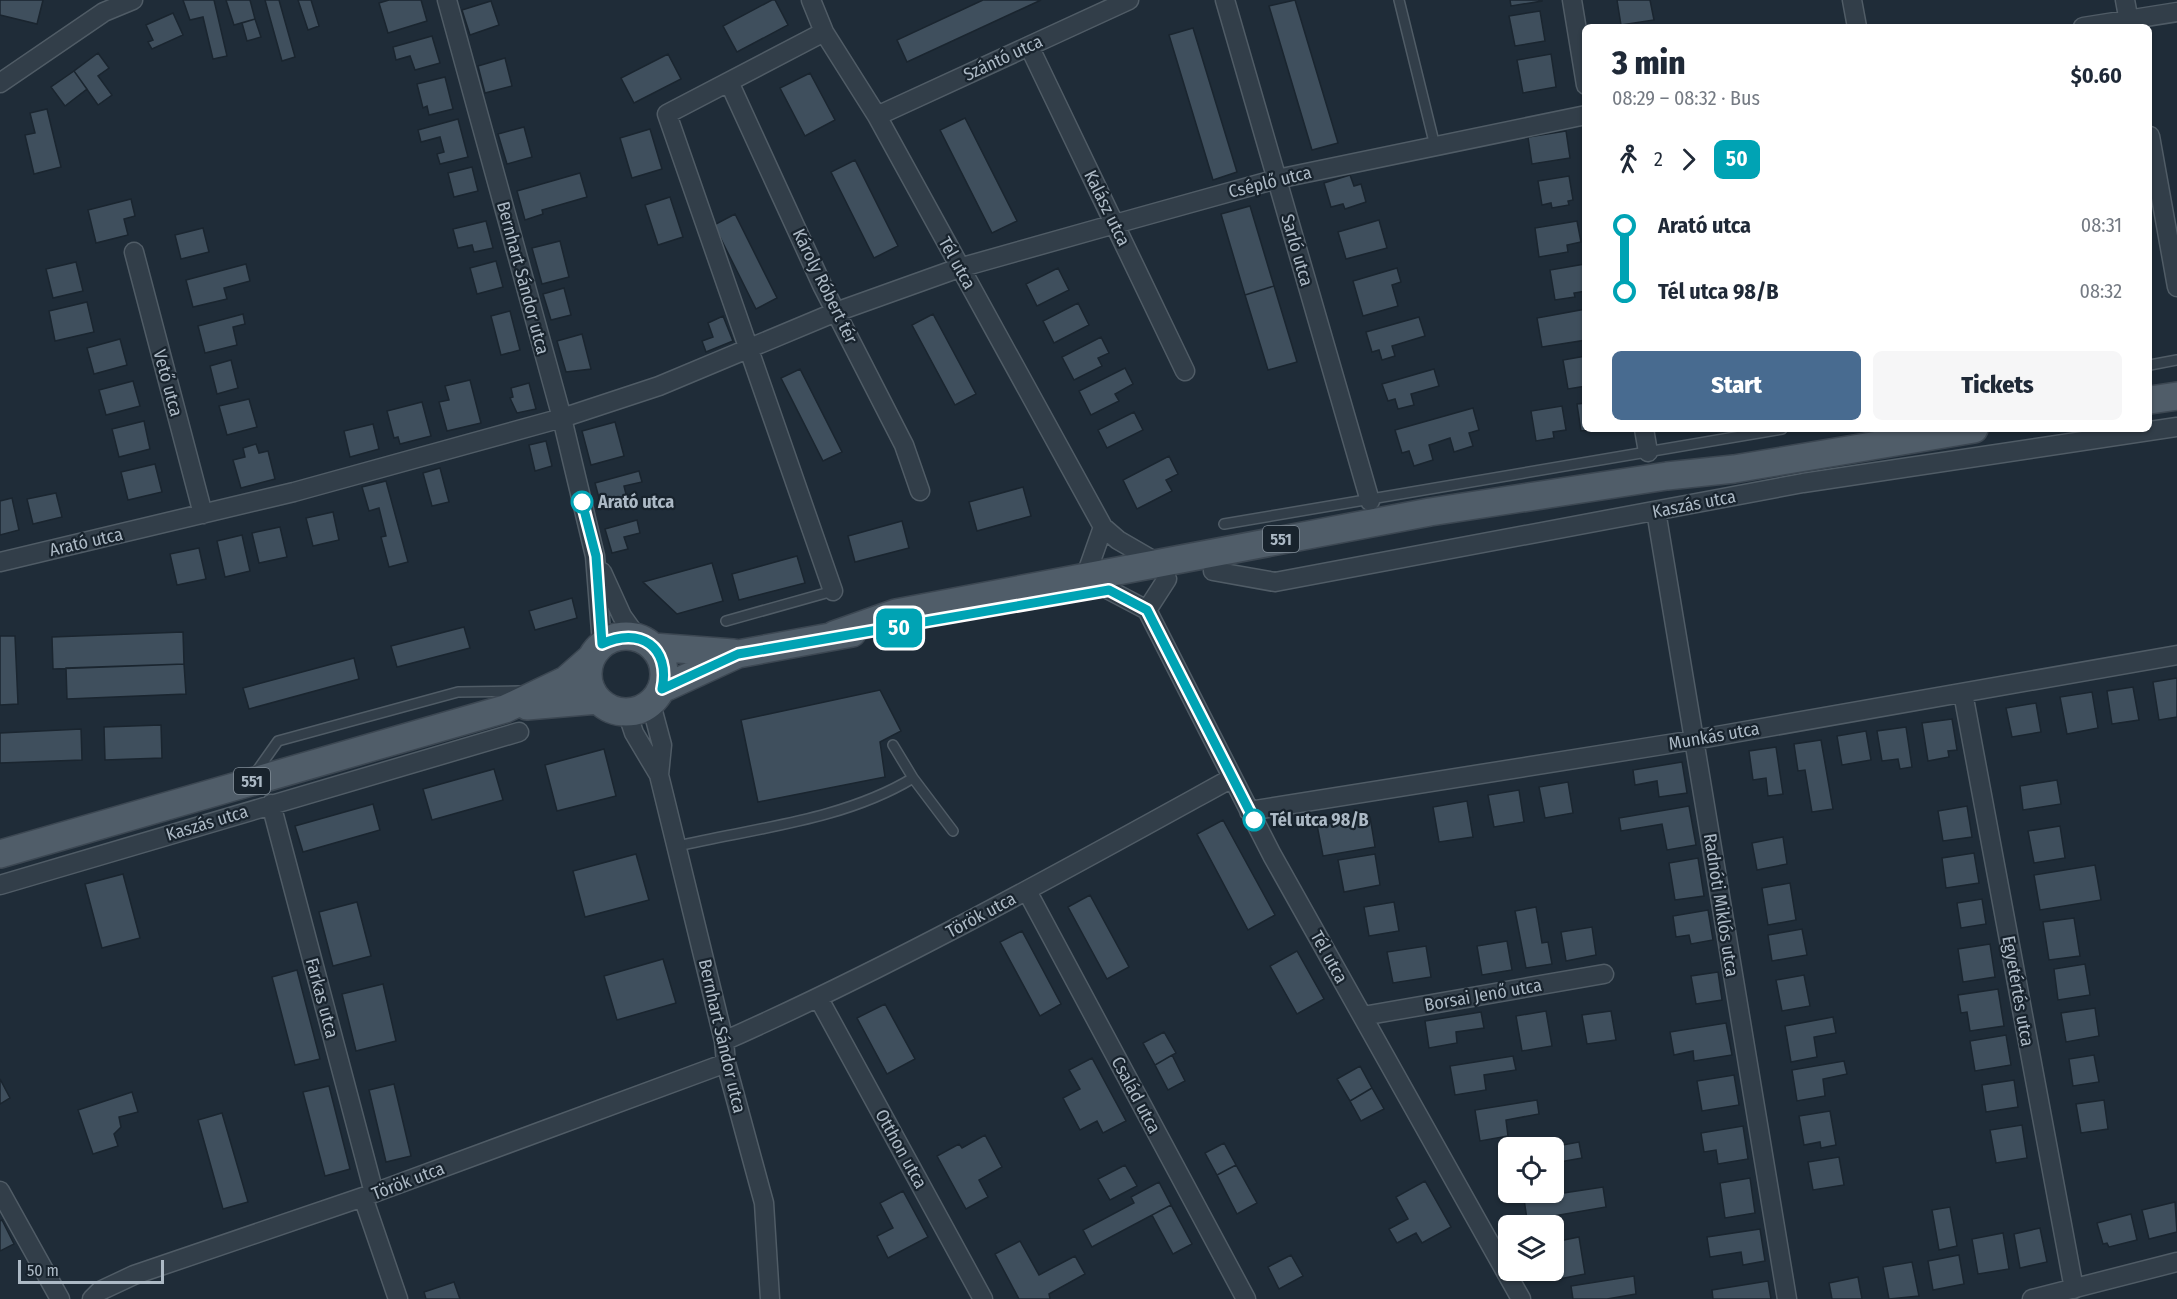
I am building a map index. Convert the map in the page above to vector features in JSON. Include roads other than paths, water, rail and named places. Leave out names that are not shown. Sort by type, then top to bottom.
[{"type":"main road","points":[[2152,400],[2177,396]]},
{"type":"main road","name":"551","points":[[505,709],[598,700],[611,709],[646,702],[738,654],[834,635],[897,628],[1109,590],[1162,571],[1430,512],[1667,476],[1734,469],[1956,432]]},
{"type":"main road","name":"551","points":[[834,635],[896,613],[1086,575],[1213,571],[1671,488],[1734,469]]},
{"type":"main road","name":"551","points":[[0,854],[505,709],[566,680],[597,651],[619,636],[645,642],[738,654]]},
{"type":"main road","points":[[645,642],[662,659],[665,674],[646,702]]},
{"type":"main road","points":[[597,651],[588,673],[590,687],[598,700]]},
{"type":"street","points":[[0,83],[104,12],[133,0]]},
{"type":"street","name":"Bernhart Sándor utca","points":[[447,0],[561,418],[596,556],[622,616],[645,642]]},
{"type":"street","name":"Tél utca","points":[[811,0],[824,32],[877,116],[1103,527],[1162,571]]},
{"type":"street","name":"Szántó utca","points":[[877,116],[1129,0]]},
{"type":"street","name":"Sarló utca","points":[[1225,0],[1370,501]]},
{"type":"street","points":[[1572,0],[1582,61]]},
{"type":"street","points":[[1852,0],[1856,24]]},
{"type":"street","points":[[2125,0],[2129,23],[2177,12]]},
{"type":"street","points":[[824,32],[667,114],[833,591]]},
{"type":"street","name":"Kalász utca","points":[[1029,46],[1185,371]]},
{"type":"street","name":"Károly Róbert tér","points":[[729,82],[836,312],[904,445],[920,491]]},
{"type":"street","name":"Cséplő utca","points":[[959,268],[1277,179],[1582,116]]},
{"type":"street","points":[[2152,147],[2177,287]]},
{"type":"street","name":"Vető utca","points":[[134,252],[203,514]]},
{"type":"street","name":"Arató utca","points":[[0,562],[294,492],[561,418],[659,386],[750,350],[836,312],[959,268]]},
{"type":"street","name":"Kaszás utca","points":[[2152,431],[2177,427]]},
{"type":"street","points":[[1645,432],[1648,452]]},
{"type":"street","name":"Kaszás utca","points":[[1213,571],[1275,582],[1803,483],[2144,432]]},
{"type":"street","name":"Radnóti Miklós utca","points":[[1656,511],[1787,1299]]},
{"type":"street","points":[[1086,575],[1103,527]]},
{"type":"street","name":"Bernhart Sándor utca","points":[[596,556],[597,651]]},
{"type":"street","points":[[1109,590],[1147,610],[1162,571]]},
{"type":"street","name":"Tél utca","points":[[1147,610],[1249,811],[1521,1299]]},
{"type":"street","name":"Munkás utca","points":[[1249,811],[1694,740],[2177,656]]},
{"type":"street","name":"Egyetértés utca","points":[[1963,693],[2074,1289]]},
{"type":"street","name":"Bernhart Sándor utca","points":[[646,702],[634,734],[659,775],[724,1041],[726,1063],[764,1203],[770,1299]]},
{"type":"street","name":"Bernhart Sándor utca","points":[[646,702],[662,745],[659,775]]},
{"type":"street","name":"Kaszás utca","points":[[0,885],[519,732]]},
{"type":"street","name":"Török utca","points":[[724,1041],[819,999],[1027,891],[1232,778]]},
{"type":"street","name":"Farkas utca","points":[[271,804],[368,1195],[398,1299]]},
{"type":"street","name":"Család utca","points":[[1027,891],[1246,1299]]},
{"type":"street","name":"Borsai Jenő utca","points":[[1363,1016],[1604,974]]},
{"type":"street","name":"Otthon utca","points":[[819,999],[983,1299]]},
{"type":"street","name":"Török utca","points":[[92,1299],[100,1291],[134,1275],[368,1195],[726,1063]]},
{"type":"street","points":[[0,1191],[60,1299]]},
{"type":"street","points":[[2032,1299],[2177,1262]]},
{"type":"lane","points":[[1399,0],[1435,146]]},
{"type":"lane","points":[[2152,365],[2177,360]]},
{"type":"lane","points":[[1224,524],[1370,501],[1765,432]]},
{"type":"lane","points":[[726,621],[833,591]]},
{"type":"lane","points":[[249,782],[278,741],[458,692],[542,691]]},
{"type":"lane","points":[[893,745],[913,778],[953,831]]},
{"type":"lane","points":[[678,846],[841,809],[886,794],[913,778]]},
{"type":"place","name":"Arató utca","points":[[582,502]]},
{"type":"place","name":"Tél utca 98/B","points":[[1254,820]]}]
